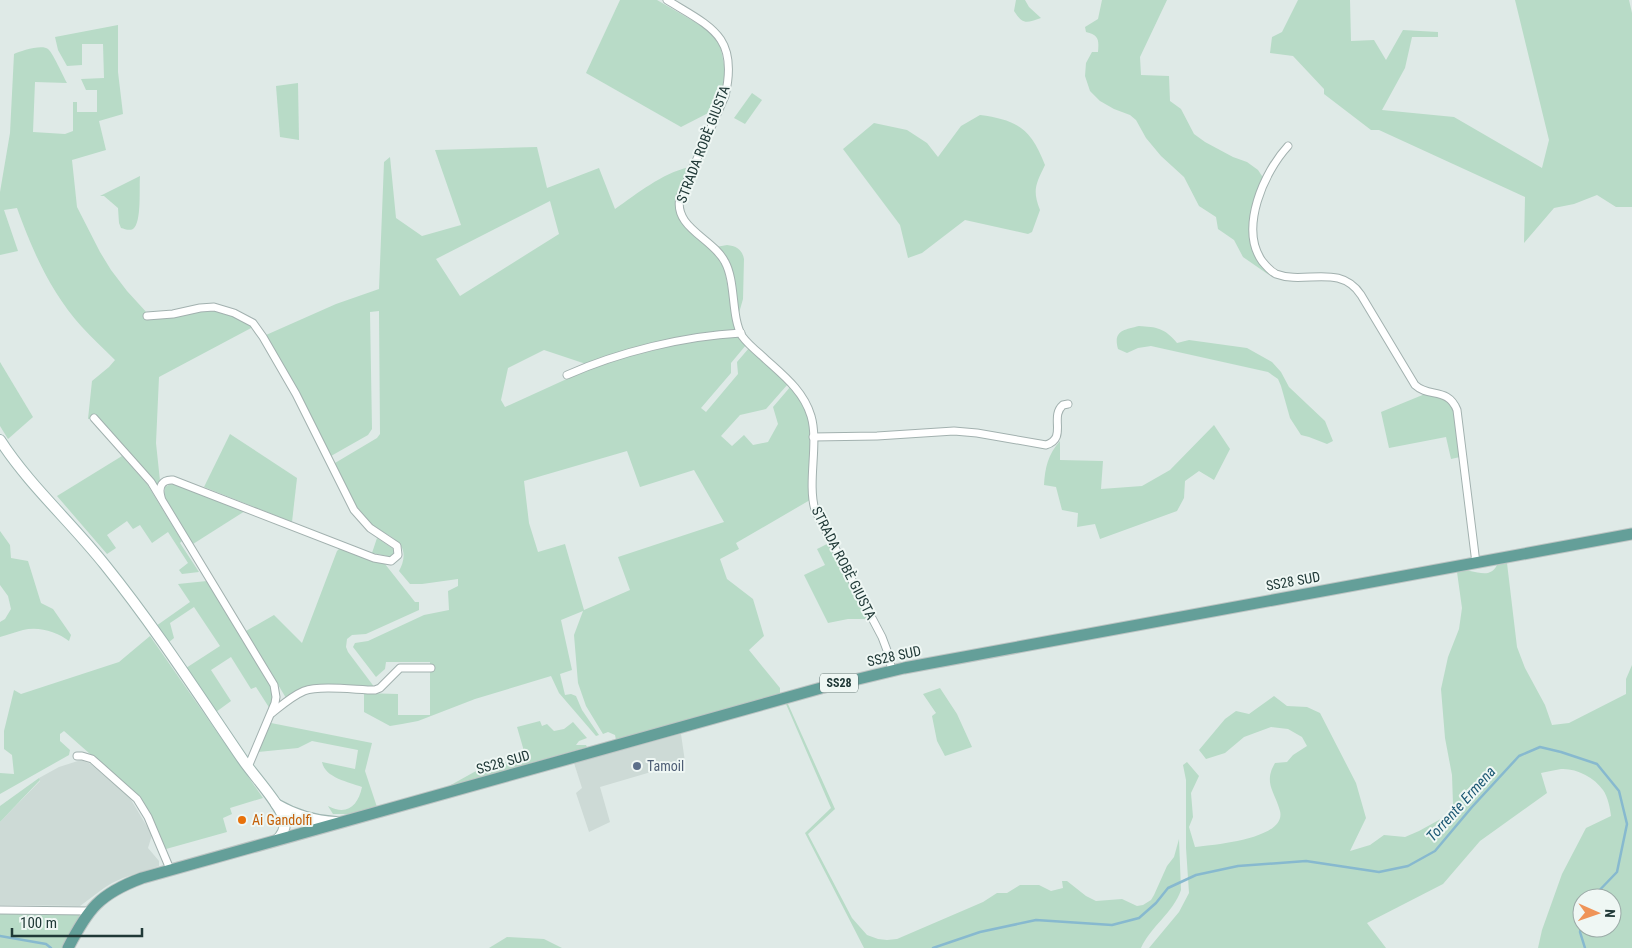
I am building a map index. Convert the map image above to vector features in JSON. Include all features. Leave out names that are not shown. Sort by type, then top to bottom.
[{"type":"main road","points":[[0,440],[13,458],[93,550],[127,594],[248,767],[276,803],[289,830],[299,834],[301,821],[297,814]]},
{"type":"main road","name":"SS28 SUD","points":[[68,948],[89,911],[104,897],[142,878],[821,688],[892,671],[1632,534]]},
{"type":"main road","points":[[276,803],[297,814],[324,821],[340,822]]},
{"type":"main road","points":[[277,840],[282,836],[285,823]]},
{"type":"street","name":"STRADA ROBÈ GIUSTA","points":[[667,0],[715,31],[723,42],[727,57],[728,78],[725,96],[680,197],[679,207],[683,220],[718,252],[726,264],[741,333],[747,342],[802,395],[811,415],[815,510],[882,637],[892,671]]},
{"type":"street","points":[[1288,146],[1274,164],[1255,208],[1253,232],[1257,252],[1269,269],[1277,274],[1335,278],[1351,283],[1361,295],[1415,385],[1421,390],[1444,394],[1454,402],[1457,410],[1476,563]]},
{"type":"street","points":[[147,316],[177,314],[200,308],[214,307],[234,313],[253,323],[296,394],[354,510],[370,528],[397,546],[399,552],[396,558],[391,561],[374,558],[174,480],[167,480],[162,484],[161,498]]},
{"type":"street","points":[[567,375],[599,362],[652,347],[708,336],[741,333]]},
{"type":"street","points":[[813,437],[877,436],[954,431],[1046,445],[1055,440],[1058,433],[1059,409],[1063,405],[1068,404]]},
{"type":"street","points":[[94,418],[151,482],[272,682],[276,697],[272,714],[248,767]]},
{"type":"street","points":[[272,714],[286,701],[305,691],[320,689],[375,690],[380,688],[400,668],[431,668]]},
{"type":"street","points":[[77,756],[92,759],[137,799],[148,817],[170,869]]},
{"type":"street","points":[[0,910],[89,911]]},
{"type":"shaded area","points":[[681,734],[685,762],[600,787],[610,822],[589,832],[576,793],[582,788],[574,763]]},
{"type":"shaded area","points":[[81,760],[91,764],[130,798],[152,835],[148,848],[159,861],[159,866],[112,883],[80,906],[0,905],[0,822],[40,781],[39,778],[59,767]]},
{"type":"green space","points":[[620,0],[657,0],[707,29],[715,36],[720,45],[725,69],[723,88],[716,109],[681,127],[586,73]]},
{"type":"green space","points":[[1016,0],[1025,0],[1029,7],[1041,18],[1028,22],[1020,19],[1014,11]]},
{"type":"green space","points":[[1102,0],[1167,0],[1140,57],[1141,75],[1169,76],[1170,101],[1181,109],[1194,134],[1233,157],[1247,162],[1258,170],[1264,179],[1252,213],[1263,267],[1269,275],[1243,257],[1234,240],[1218,229],[1216,217],[1199,206],[1184,177],[1161,156],[1146,138],[1136,120],[1130,115],[1100,101],[1090,91],[1085,76],[1086,63],[1092,52],[1098,52],[1098,44],[1096,36],[1086,32],[1085,27],[1098,19]]},
{"type":"green space","points":[[1298,0],[1350,0],[1351,41],[1374,40],[1386,60],[1403,30],[1438,32],[1438,37],[1412,37],[1405,68],[1382,110],[1454,117],[1542,168],[1549,140],[1515,0],[1629,0],[1632,13],[1632,207],[1616,207],[1597,195],[1574,204],[1554,208],[1524,243],[1525,197],[1379,130],[1371,130],[1324,94],[1324,89],[1293,56],[1270,53],[1272,37],[1282,32]]},
{"type":"green space","points":[[118,25],[118,72],[123,114],[99,121],[106,150],[72,160],[77,207],[111,270],[148,314],[214,309],[240,317],[253,327],[159,377],[156,443],[160,481],[158,486],[99,418],[88,419],[92,381],[115,360],[82,327],[61,300],[36,255],[17,208],[4,210],[18,251],[0,255],[0,192],[10,133],[14,54],[41,47],[48,49],[53,55],[67,83],[35,82],[33,132],[65,134],[73,131],[73,102],[77,102],[77,112],[97,112],[97,90],[86,90],[81,79],[104,78],[103,44],[82,44],[82,65],[67,66],[58,50],[55,37]]},
{"type":"green space","points":[[298,83],[299,140],[280,137],[276,86]]},
{"type":"green space","points":[[752,93],[762,100],[745,124],[734,118]]},
{"type":"green space","points":[[980,115],[1004,120],[1021,128],[1040,153],[1045,165],[1036,187],[1036,197],[1040,210],[1032,232],[1028,234],[965,220],[922,253],[908,258],[900,225],[843,149],[874,123],[907,130],[927,143],[938,157],[961,126]]},
{"type":"green space","points":[[537,147],[547,188],[599,168],[615,209],[659,179],[689,167],[677,198],[677,214],[681,222],[715,253],[724,267],[736,331],[586,364],[544,350],[508,368],[501,400],[505,407],[604,362],[692,341],[739,336],[746,345],[731,363],[731,373],[701,408],[706,412],[738,374],[737,362],[749,348],[788,384],[766,409],[740,415],[721,436],[732,446],[744,435],[753,445],[768,442],[778,424],[773,407],[791,386],[802,401],[810,423],[810,500],[736,543],[739,549],[720,559],[727,579],[753,599],[764,636],[749,650],[780,688],[780,694],[616,740],[615,735],[608,732],[603,734],[586,706],[578,683],[574,635],[583,611],[561,620],[572,670],[560,674],[565,695],[571,694],[576,696],[582,710],[599,735],[596,736],[559,693],[551,676],[475,699],[418,721],[390,726],[364,712],[364,693],[398,694],[398,715],[430,715],[430,662],[386,662],[385,669],[376,677],[353,647],[355,643],[368,641],[424,615],[449,610],[448,591],[458,586],[458,579],[410,584],[399,571],[403,559],[401,546],[394,539],[373,526],[364,517],[335,463],[377,438],[380,434],[379,311],[370,312],[372,429],[368,435],[331,456],[299,392],[266,335],[336,304],[379,289],[384,162],[390,157],[396,218],[422,236],[461,225],[435,150]],"holes":[[[550,201],[559,234],[460,296],[436,259]],[[627,451],[640,487],[694,470],[724,522],[618,557],[630,590],[584,610],[565,544],[538,552],[529,523],[524,481]]]},
{"type":"green space","points":[[140,176],[138,220],[132,230],[127,230],[121,228],[118,208],[104,196],[100,196]]},
{"type":"green space","points":[[727,245],[738,249],[744,259],[743,299],[739,313],[729,262],[716,247]]},
{"type":"green space","points":[[1139,326],[1160,329],[1177,343],[1189,340],[1247,348],[1272,362],[1281,372],[1289,387],[1325,421],[1333,441],[1327,444],[1301,435],[1290,418],[1278,379],[1268,372],[1151,346],[1138,348],[1127,353],[1118,349],[1118,335],[1124,330]]},
{"type":"green space","points":[[0,362],[33,417],[8,439],[0,426]]},
{"type":"green space","points":[[1425,394],[1442,397],[1451,405],[1458,435],[1460,457],[1451,459],[1446,437],[1389,448],[1381,412]]},
{"type":"green space","points":[[1214,425],[1230,449],[1214,480],[1199,471],[1185,481],[1184,498],[1177,511],[1100,539],[1095,524],[1077,527],[1078,513],[1062,510],[1056,487],[1044,485],[1048,462],[1060,441],[1060,460],[1103,461],[1101,489],[1142,486],[1170,470]]},
{"type":"green space","points":[[230,434],[297,478],[292,522],[204,487]]},
{"type":"green space","points":[[122,456],[147,484],[182,541],[180,543],[199,572],[182,574],[179,570],[188,563],[168,532],[152,543],[140,525],[133,529],[127,521],[107,535],[116,548],[107,554],[57,496]]},
{"type":"green space","points":[[172,483],[245,511],[193,544],[164,496],[165,487]]},
{"type":"green space","points":[[0,531],[10,545],[11,558],[28,561],[41,603],[53,609],[71,635],[69,641],[59,635],[41,629],[23,630],[0,637],[0,622],[5,619],[11,609],[8,596],[0,585]]},
{"type":"green space","points":[[377,538],[395,550],[392,557],[372,553]]},
{"type":"green space","points":[[829,543],[868,619],[848,619],[828,623],[804,575],[825,565],[817,549]]},
{"type":"green space","points":[[340,548],[385,564],[415,602],[419,602],[419,610],[366,634],[352,635],[347,639],[346,647],[348,652],[375,688],[313,686],[286,698],[246,631],[274,615],[302,643],[337,551]]},
{"type":"green space","points":[[1507,563],[1517,647],[1525,668],[1545,705],[1552,725],[1569,723],[1626,694],[1626,679],[1632,665],[1632,948],[1538,948],[1542,930],[1562,874],[1586,828],[1611,816],[1606,796],[1595,781],[1579,772],[1561,769],[1541,773],[1547,793],[1480,841],[1443,884],[1367,923],[1386,948],[1149,948],[1179,912],[1189,893],[1186,848],[1186,780],[1183,765],[1187,762],[1199,776],[1191,793],[1193,817],[1189,827],[1195,847],[1232,842],[1261,834],[1272,828],[1279,821],[1280,811],[1270,782],[1272,770],[1275,763],[1287,762],[1293,755],[1307,746],[1302,737],[1288,729],[1271,727],[1244,737],[1225,753],[1206,759],[1199,750],[1225,719],[1236,711],[1249,714],[1274,696],[1287,706],[1307,707],[1320,713],[1356,783],[1366,818],[1350,851],[1370,845],[1384,835],[1405,837],[1448,815],[1453,804],[1452,775],[1445,738],[1441,689],[1448,657],[1459,629],[1462,608],[1457,572],[1489,573],[1497,565]]},
{"type":"green space","points":[[207,581],[270,684],[273,694],[270,709],[256,687],[251,689],[231,657],[211,670],[231,701],[216,712],[186,668],[220,646],[194,607],[170,623],[174,638],[168,643],[156,626],[190,602],[178,584]]},
{"type":"green space","points":[[150,636],[263,798],[230,808],[232,814],[223,818],[227,832],[166,849],[141,799],[64,731],[60,734],[60,741],[70,750],[69,755],[0,794],[0,773],[14,774],[12,755],[4,749],[4,731],[14,690],[21,694],[119,662]]},
{"type":"green space","points":[[940,688],[957,714],[972,747],[945,756],[937,741],[932,716],[936,713],[923,694]]},
{"type":"green space","points":[[786,704],[788,704],[835,809],[808,834],[852,918],[867,935],[878,939],[897,939],[983,902],[997,893],[1007,893],[1020,885],[1039,885],[1051,891],[1063,888],[1062,881],[1067,881],[1086,896],[1096,901],[1122,899],[1137,906],[1143,905],[1151,900],[1154,895],[1167,866],[1174,857],[1179,839],[1181,890],[1173,906],[1150,933],[1141,948],[864,948],[805,833],[831,808]]},
{"type":"green space","points":[[540,721],[542,726],[547,724],[554,731],[564,729],[573,722],[587,738],[579,741],[576,745],[586,745],[587,747],[449,786],[488,766],[526,758],[517,727]]},
{"type":"green space","points":[[271,723],[372,743],[365,771],[377,807],[348,814],[333,814],[328,806],[341,810],[351,807],[358,799],[362,787],[333,776],[324,767],[322,762],[355,769],[358,750],[312,741],[298,748],[258,752]]},
{"type":"green space","points":[[39,778],[40,780],[0,822],[0,806]]},
{"type":"green space","points":[[0,912],[80,914],[63,948],[0,948]]},
{"type":"green space","points":[[507,937],[544,939],[562,948],[489,948]]},
{"type":"waterway","name":"Torrente Ermena","points":[[933,948],[980,932],[1036,920],[1112,925],[1139,918],[1156,903],[1168,888],[1196,875],[1238,866],[1306,861],[1379,872],[1408,866],[1435,851],[1519,756],[1540,747],[1597,764],[1619,791],[1627,824],[1617,872],[1602,888]]},
{"type":"waterway","name":"Torrente Ermena","points":[[0,936],[46,944],[51,948]]},
{"type":"waterway","name":"Torrente Ermena","points":[[1582,938],[1585,948]]},
{"type":"place","name":"Tamoil","points":[[637,766]]},
{"type":"place","name":"Ai Gandolfi","points":[[242,820]]}]
